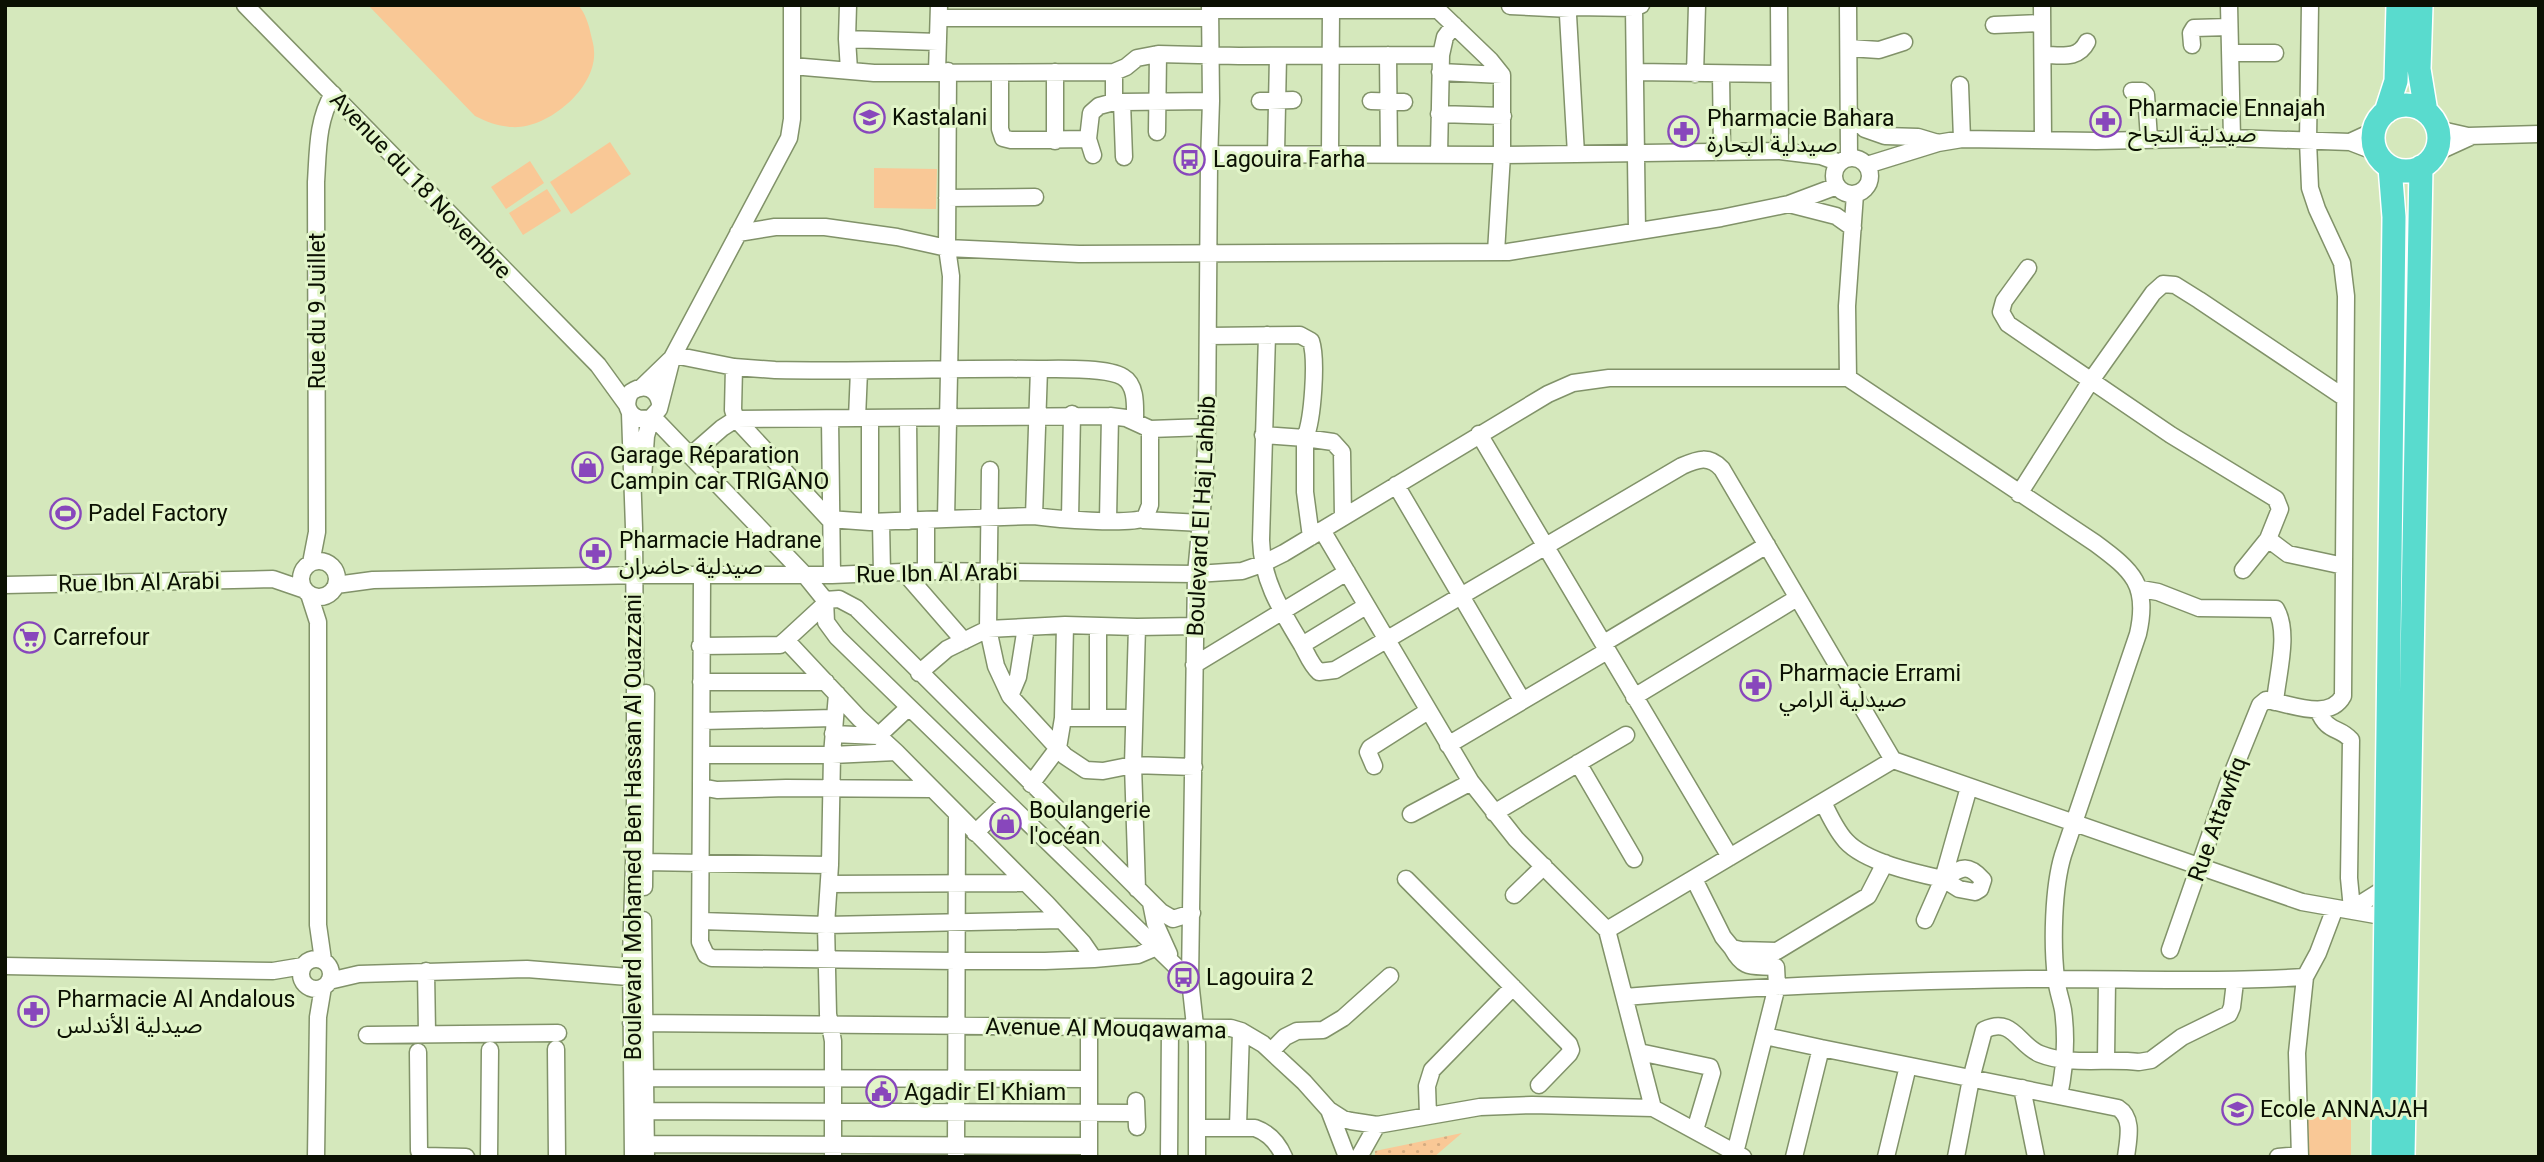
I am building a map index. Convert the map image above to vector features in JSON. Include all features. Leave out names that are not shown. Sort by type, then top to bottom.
[{"type":"highway","points":[[2383,1157],[2393,228],[2382,140],[2396,81],[2398,5]]},
{"type":"highway","points":[[2403,1157],[2428,160],[2438,141],[2419,69],[2421,5]]},
{"type":"highway","points":[[2382,140],[2393,108],[2410,106],[2431,120]]},
{"type":"highway","points":[[2382,140],[2406,171],[2428,160]]},
{"type":"street","name":"Avenue du 18 Novembre","points":[[245,5],[598,365],[629,409]]},
{"type":"street","points":[[655,413],[639,419],[629,409],[629,395],[673,357],[791,133],[792,5]]},
{"type":"street","points":[[848,5],[846,39],[849,70]]},
{"type":"street","points":[[1695,74],[1697,5]]},
{"type":"street","points":[[1779,5],[1780,151]]},
{"type":"street","points":[[1209,154],[1502,155],[1780,151],[1844,160],[1859,159],[1867,165],[1870,180],[1864,189],[1856,194],[1845,192],[1837,186],[1834,172],[1844,160],[1849,112],[1848,5]]},
{"type":"street","points":[[2042,5],[2043,139]]},
{"type":"street","points":[[2229,5],[2232,138]]},
{"type":"street","points":[[2141,589],[2158,592],[2199,608],[2276,610],[2281,626],[2282,646],[2275,702],[2318,710],[2330,708],[2340,702],[2343,696],[2344,397],[2348,326],[2343,269],[2311,194],[2308,141],[2310,5]]},
{"type":"street","points":[[1510,6],[1570,9],[1637,7],[1634,72],[1637,232]]},
{"type":"street","points":[[946,519],[951,276],[947,248],[939,12],[1438,8],[1502,75],[1502,155],[1496,252]]},
{"type":"street","points":[[1570,9],[1568,15],[1576,154]]},
{"type":"street","points":[[1330,153],[1331,10]]},
{"type":"street","name":"Boulevard El Haj Lahbib","points":[[1197,1157],[1196,1027],[1190,980],[1196,574],[1202,523],[1207,427],[1210,11]]},
{"type":"street","points":[[1994,26],[2042,23]]},
{"type":"street","points":[[1438,155],[1441,55],[1445,37],[1454,25]]},
{"type":"street","points":[[2192,45],[2191,33],[2194,28],[2229,27]]},
{"type":"street","points":[[846,39],[938,42]]},
{"type":"street","points":[[1849,48],[1879,50],[1904,42]]},
{"type":"street","points":[[2043,55],[2076,54],[2082,51],[2087,42]]},
{"type":"street","points":[[2230,53],[2275,53]]},
{"type":"street","points":[[792,66],[874,73],[1114,72],[1137,58],[1158,54],[1441,55]]},
{"type":"street","points":[[1156,132],[1158,54]]},
{"type":"street","points":[[1388,55],[1400,102],[1389,154]]},
{"type":"street","points":[[1276,153],[1278,56]]},
{"type":"street","points":[[1055,72],[1055,141]]},
{"type":"street","points":[[1114,72],[1124,157]]},
{"type":"street","points":[[1440,72],[1502,75]]},
{"type":"street","points":[[1634,72],[1779,74]]},
{"type":"street","points":[[1000,73],[1000,129],[1003,138],[1055,141],[1091,147],[1091,113],[1099,106],[1118,102],[1211,101]]},
{"type":"street","points":[[1721,74],[1722,150]]},
{"type":"street","points":[[1960,85],[1962,139]]},
{"type":"street","points":[[2132,91],[2142,91],[2146,95],[2149,138]]},
{"type":"street","name":"Rue du 9 Juillet","points":[[308,565],[317,532],[316,182],[321,125],[333,94]]},
{"type":"street","points":[[1371,102],[1400,102]]},
{"type":"street","points":[[1849,112],[1865,129],[1885,135],[1918,137],[1938,143]]},
{"type":"street","points":[[1440,114],[1503,116]]},
{"type":"street","points":[[2431,120],[2473,136],[2539,134]]},
{"type":"street","points":[[2428,160],[2473,136]]},
{"type":"street","points":[[1867,165],[1938,143],[1962,139],[2382,140]]},
{"type":"street","points":[[738,233],[775,227],[825,227],[897,237],[947,248],[1079,254],[1496,252],[1583,242],[1721,218],[1789,204],[1837,186]]},
{"type":"street","points":[[1856,194],[1847,306],[1848,378],[2111,555],[2141,589],[2142,610],[2138,634],[2057,879],[2056,979],[2064,1021],[2064,1060],[2059,1096]]},
{"type":"street","points":[[947,198],[1035,197]]},
{"type":"street","points":[[1789,204],[1836,216],[1853,229]]},
{"type":"street","points":[[2028,268],[2002,304],[2001,312],[2004,319],[2020,334],[2171,435],[2273,496],[2280,509],[2269,539],[2243,570]]},
{"type":"street","points":[[2019,494],[2090,382],[2157,287],[2168,284],[2199,300],[2344,397]]},
{"type":"street","points":[[1267,335],[1262,564],[1282,613],[1316,670],[1327,673],[1387,641],[1682,466],[1704,458],[1713,461],[1722,469],[1893,760],[2302,902],[2387,917]]},
{"type":"street","points":[[1208,336],[1300,335],[1311,341],[1312,409],[1305,438],[1305,492],[1317,533],[1347,572],[1471,782],[1494,813],[1607,930],[1653,1108]]},
{"type":"street","points":[[673,357],[734,367],[775,370],[1040,369],[1085,370],[1123,377],[1131,385],[1143,425],[1150,505],[1143,520]]},
{"type":"street","name":"Boulevard Mohamed Ben Hassan Al Ouazzani","points":[[633,1157],[638,1024],[635,831],[643,462],[646,436],[673,357]]},
{"type":"street","name":"Avenue du 18 Novembre","points":[[598,365],[639,387]]},
{"type":"street","points":[[734,367],[733,410],[736,419],[830,519],[909,522],[1034,516],[1202,523]]},
{"type":"street","points":[[1034,516],[1040,369]]},
{"type":"street","points":[[859,370],[882,573]]},
{"type":"street","name":"Rue Ibn Al Arabi","points":[[332,590],[373,580],[639,575],[832,575],[926,571],[1196,574],[1242,571],[1262,564],[1317,533],[1554,390],[1587,380],[1644,377],[1848,378]]},
{"type":"street","points":[[639,387],[652,389],[655,413],[690,456],[804,574],[824,603],[826,622],[837,637],[1190,980]]},
{"type":"street","name":"Boulevard Mohamed Ben Hassan Al Ouazzani","points":[[629,409],[639,575],[645,862],[637,977]]},
{"type":"street","points":[[690,456],[736,419],[1072,414],[1110,416],[1143,425],[1207,427]]},
{"type":"street","points":[[1070,519],[1072,414]]},
{"type":"street","points":[[1108,520],[1110,416]]},
{"type":"street","points":[[908,418],[909,522]]},
{"type":"street","points":[[830,419],[832,575]]},
{"type":"street","points":[[1479,434],[1730,858]]},
{"type":"street","points":[[1263,435],[1333,442],[1342,452],[1343,517]]},
{"type":"street","points":[[990,470],[988,629],[996,666],[1010,696],[1058,748],[1086,770],[1103,771],[1133,765],[1194,767]]},
{"type":"street","points":[[1396,485],[1522,700]]},
{"type":"street","points":[[926,521],[926,571]]},
{"type":"street","name":"Rue du 9 Juillet","points":[[317,532],[331,566]]},
{"type":"street","points":[[2269,539],[2288,554],[2344,566]]},
{"type":"street","points":[[1448,745],[1767,545]]},
{"type":"street","points":[[316,1157],[318,622],[301,578],[308,565],[317,561],[331,566],[337,579],[318,622]]},
{"type":"street","name":"Rue Ibn Al Arabi","points":[[5,585],[272,579],[308,565]]},
{"type":"street","name":"Rue Ibn Al Arabi","points":[[331,566],[373,580]]},
{"type":"street","points":[[904,572],[964,641]]},
{"type":"street","points":[[1194,665],[1347,572]]},
{"type":"street","points":[[702,576],[701,946],[706,955],[712,958],[1045,961],[1138,955],[1157,947]]},
{"type":"street","name":"Rue Ibn Al Arabi","points":[[272,579],[307,592]]},
{"type":"street","points":[[307,592],[321,597],[332,590]]},
{"type":"street","points":[[700,646],[780,645],[831,598],[851,604],[1151,903],[1171,918],[1192,913]]},
{"type":"street","points":[[1634,697],[1797,598]]},
{"type":"street","points":[[1302,645],[1366,606]]},
{"type":"street","points":[[919,673],[947,649],[988,629],[1065,625],[1195,626]]},
{"type":"street","points":[[1031,783],[1058,748],[1063,718],[1065,625]]},
{"type":"street","points":[[1098,626],[1098,717]]},
{"type":"street","points":[[1010,696],[1018,677],[1026,627]]},
{"type":"street","points":[[1137,627],[1133,765],[1137,889]]},
{"type":"street","points":[[786,640],[1026,883],[1083,943],[1094,959]]},
{"type":"street","points":[[701,682],[832,688]]},
{"type":"street","points":[[832,688],[834,726],[826,925],[833,1041],[833,1151]]},
{"type":"street","name":"Rue Attawfiq","points":[[2170,950],[2228,783],[2256,713],[2262,702],[2275,702]]},
{"type":"street","points":[[878,736],[908,708]]},
{"type":"street","points":[[2278,1157],[2300,1156],[2297,1053],[2305,978],[2349,877],[2351,740],[2346,735],[2333,731],[2323,721],[2318,710]]},
{"type":"street","points":[[1374,766],[1368,752],[1370,748],[1428,711]]},
{"type":"street","points":[[1063,718],[1134,718]]},
{"type":"street","points":[[702,721],[834,726],[878,736]]},
{"type":"street","points":[[1494,813],[1626,735]]},
{"type":"street","points":[[702,755],[896,752]]},
{"type":"street","points":[[1607,930],[1893,760]]},
{"type":"street","points":[[1578,763],[1634,859]]},
{"type":"street","points":[[1411,814],[1471,782]]},
{"type":"street","points":[[701,787],[717,790],[932,789]]},
{"type":"street","points":[[1925,920],[1943,879],[1969,788]]},
{"type":"street","points":[[1823,802],[1844,839],[1860,852],[1885,863],[1943,879]]},
{"type":"street","points":[[975,833],[1006,803]]},
{"type":"street","points":[[956,1152],[957,816]]},
{"type":"street","points":[[645,862],[830,865]]},
{"type":"street","points":[[1694,879],[1724,937],[1741,963],[1746,965],[1776,959],[1868,896],[1885,863]]},
{"type":"street","points":[[1514,895],[1544,866]]},
{"type":"street","points":[[2337,908],[2349,877]]},
{"type":"street","points":[[1406,879],[1569,1044],[1571,1050],[1539,1085]]},
{"type":"street","points":[[829,884],[1026,883]]},
{"type":"street","points":[[2337,908],[2387,887]]},
{"type":"street","points":[[1151,903],[1158,932],[1173,963]]},
{"type":"street","points":[[701,921],[826,925],[1061,920]]},
{"type":"street","points":[[1739,1155],[1777,986],[1776,959]]},
{"type":"street","points":[[5,966],[359,974],[527,970],[637,977]]},
{"type":"street","points":[[426,971],[427,1033]]},
{"type":"street","points":[[1270,1051],[1291,1033],[1323,1030],[1343,1018],[1390,976]]},
{"type":"street","points":[[1625,997],[1777,986],[2056,979],[2235,982],[2305,978]]},
{"type":"street","points":[[2106,1060],[2107,980]]},
{"type":"street","points":[[1956,1157],[1971,1079],[1984,1030],[1991,1027],[2006,1028],[2017,1033],[2030,1048],[2040,1054],[2064,1060],[2151,1060],[2182,1037],[2225,1017],[2231,1010],[2235,982]]},
{"type":"street","points":[[1428,1115],[1427,1086],[1432,1070],[1513,987]]},
{"type":"street","name":"Boulevard Mohamed Ben Hassan Al Ouazzani","points":[[638,1024],[644,1078],[646,1150]]},
{"type":"street","name":"Avenue Al Mouqawama","points":[[638,1024],[1196,1027],[1241,1031],[1270,1051],[1329,1110],[1343,1119],[1377,1125],[1480,1107],[1532,1105],[1653,1108],[1739,1155]]},
{"type":"street","points":[[646,1150],[1088,1151],[1089,1027]]},
{"type":"street","points":[[1169,1157],[1170,1028]]},
{"type":"street","points":[[1238,1126],[1241,1031]]},
{"type":"street","points":[[368,1035],[427,1033],[557,1041],[556,1157]]},
{"type":"street","points":[[1765,1036],[2122,1110],[2129,1123],[2126,1157]]},
{"type":"street","points":[[1794,1157],[1821,1048]]},
{"type":"street","points":[[489,1157],[490,1051]]},
{"type":"street","points":[[418,1052],[419,1151],[425,1156],[466,1157]]},
{"type":"street","points":[[1639,1052],[1710,1067],[1712,1073],[1695,1130]]},
{"type":"street","points":[[1886,1157],[1908,1066]]},
{"type":"street","points":[[644,1078],[1088,1079]]},
{"type":"street","points":[[2022,1088],[2036,1157]]},
{"type":"street","points":[[1329,1110],[1347,1157]]},
{"type":"street","points":[[645,1111],[1136,1114]]},
{"type":"street","points":[[1359,1157],[1377,1125]]},
{"type":"street","points":[[1197,1128],[1255,1128],[1264,1131],[1274,1140],[1284,1157]]},
{"type":"shaded area","points":[[368,5],[578,5],[585,15],[590,31],[594,49],[593,65],[579,92],[554,114],[525,126],[497,125],[475,116]]},
{"type":"shaded area","points":[[610,142],[631,174],[571,214],[550,182]]},
{"type":"shaded area","points":[[530,161],[544,183],[506,209],[491,187]]},
{"type":"shaded area","points":[[874,168],[937,169],[936,209],[874,208]]},
{"type":"shaded area","points":[[547,189],[561,211],[523,235],[509,213]]},
{"type":"shaded area","points":[[2302,1117],[2351,1117],[2351,1157],[2302,1157]]},
{"type":"shaded area","points":[[1462,1133],[1434,1157],[1375,1157],[1375,1151]]},
{"type":"place","name":"Kastalani","points":[[869,117]]},
{"type":"place","name":"Pharmacie Ennajah صيدلية النجاح","points":[[2105,121]]},
{"type":"place","name":"Pharmacie Bahara صيدلية البحارة","points":[[1684,131]]},
{"type":"place","name":"Lagouira Farha","points":[[1190,159]]},
{"type":"place","name":"Garage Réparation Campin car TRIGANO","points":[[587,468]]},
{"type":"place","name":"Padel Factory","points":[[65,513]]},
{"type":"place","name":"Pharmacie Hadrane صيدلية حاضران","points":[[596,553]]},
{"type":"place","name":"Carrefour","points":[[30,637]]},
{"type":"place","name":"Pharmacie Errami صيدلية الرامي","points":[[1756,686]]},
{"type":"place","name":"Boulangerie l'océan","points":[[1006,823]]},
{"type":"place","name":"Lagouira 2","points":[[1183,977]]},
{"type":"place","name":"Pharmacie Al Andalous صيدلية الأندلس","points":[[34,1012]]},
{"type":"place","name":"Agadir El Khiam","points":[[881,1092]]},
{"type":"place","name":"Ecole ANNAJAH","points":[[2237,1109]]}]
